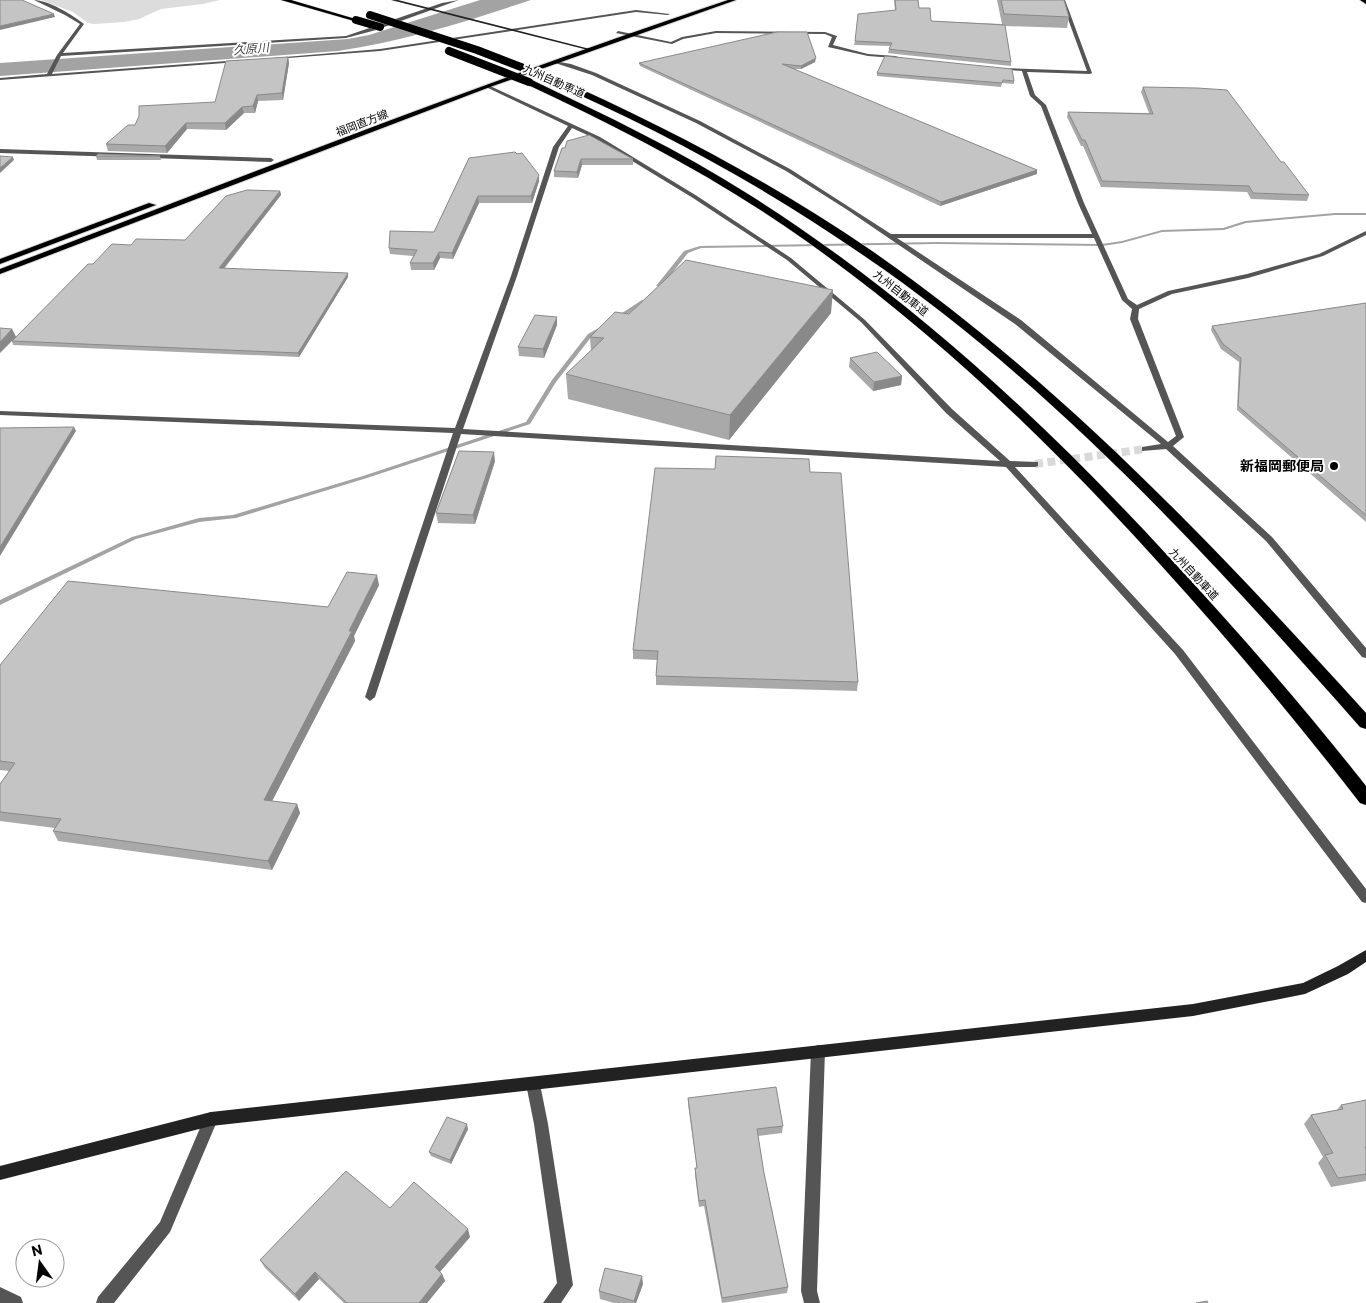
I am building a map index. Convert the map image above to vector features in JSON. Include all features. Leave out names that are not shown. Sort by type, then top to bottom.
[{"type":"highway","points":[[284,0],[391,31]]},
{"type":"highway","name":"九州自動車道","points":[[361,13],[477,50],[547,77],[673,136],[788,200],[901,278],[1020,372],[1144,487],[1274,619],[1366,723]]},
{"type":"highway","name":"九州自動車道","points":[[408,37],[529,82],[652,142],[760,206],[871,286],[985,379],[1039,429],[1105,496],[1229,630],[1366,798]]},
{"type":"main road","name":"福岡直方線","points":[[325,139],[576,46],[712,0]]},
{"type":"main road","name":"福岡直方線","points":[[0,272],[488,86],[588,49],[733,0]]},
{"type":"main road","points":[[252,167],[280,156]]},
{"type":"main road","points":[[0,262],[160,202]]},
{"type":"street","points":[[36,0],[67,14],[82,24],[59,55],[50,74]]},
{"type":"street","points":[[393,0],[588,49]]},
{"type":"street","points":[[59,55],[346,37],[363,33],[427,8],[457,0]]},
{"type":"street","points":[[995,68],[1090,73],[1063,0]]},
{"type":"street","points":[[267,59],[380,50],[636,11],[668,14]]},
{"type":"street","points":[[618,32],[672,43],[682,38],[716,32],[825,33],[835,36],[830,46],[868,55],[895,57],[918,63]]},
{"type":"street","points":[[0,79],[248,60]]},
{"type":"street","points":[[554,62],[594,74],[698,122],[788,170],[1018,322],[1168,446],[1269,540],[1366,655]]},
{"type":"street","points":[[1024,70],[1033,96],[1043,105],[1096,236],[1125,300],[1136,308]]},
{"type":"street","points":[[488,86],[598,138],[671,182],[789,259],[863,321],[949,411],[1008,464],[1180,652],[1366,898]]},
{"type":"street","points":[[370,696],[458,431],[514,276],[556,147],[572,126]]},
{"type":"street","points":[[0,151],[271,160]]},
{"type":"street","points":[[1136,308],[1170,292],[1248,276],[1321,255],[1366,233]]},
{"type":"street","points":[[890,236],[1096,236]]},
{"type":"street","points":[[1136,308],[1134,319],[1180,438],[1168,446],[1145,449]]},
{"type":"street","points":[[0,414],[458,431],[989,464],[1035,464]]},
{"type":"street","points":[[0,1173],[211,1119],[1193,1010],[1305,988],[1343,970],[1366,955]]},
{"type":"street","points":[[812,1303],[809,1291],[818,1051]]},
{"type":"street","points":[[533,1084],[541,1124],[565,1285],[551,1303]]},
{"type":"street","points":[[104,1303],[165,1227],[211,1119]]},
{"type":"street","points":[[0,1295],[15,1303]]},
{"type":"shaded area","points":[[41,0],[220,0],[161,9],[139,19],[124,22],[94,24],[88,23],[73,12]]},
{"type":"water","name":"久原川","points":[[480,0],[531,0],[412,36],[338,51],[0,76],[0,63],[348,39],[369,35]]},
{"type":"building","points":[[0,0],[22,0],[54,14],[0,26]]},
{"type":"building","points":[[895,0],[918,0],[919,8],[930,8],[931,21],[1005,25],[1011,62],[896,50],[889,49],[892,43],[855,41],[858,14],[896,10]]},
{"type":"building","points":[[1001,0],[1064,0],[1069,17],[1004,14]]},
{"type":"building","points":[[777,32],[807,32],[816,58],[801,66],[782,64],[1037,170],[941,202],[639,63]]},
{"type":"building","points":[[885,56],[1012,69],[1014,81],[1003,80],[1002,83],[877,73]]},
{"type":"building","points":[[288,57],[282,93],[257,95],[253,106],[242,107],[225,123],[186,123],[165,146],[106,144],[128,125],[135,125],[139,116],[139,106],[215,102],[226,61]]},
{"type":"building","points":[[1143,87],[1227,90],[1281,162],[1284,162],[1309,195],[1253,193],[1249,186],[1102,181],[1085,140],[1082,140],[1068,112],[1153,114]]},
{"type":"building","points":[[589,135],[633,159],[581,159],[577,172],[554,171],[562,148],[565,148],[567,141]]},
{"type":"building","points":[[515,152],[517,154],[522,153],[539,175],[531,196],[478,196],[452,253],[439,252],[433,263],[410,263],[417,250],[389,248],[390,231],[434,232],[469,158]]},
{"type":"building","points":[[98,154],[160,156],[96,156]]},
{"type":"building","points":[[0,156],[13,157],[0,168]]},
{"type":"building","points":[[247,190],[280,191],[219,268],[348,273],[298,353],[12,341],[88,264],[93,264],[112,244],[131,245],[136,239],[185,240],[226,196]]},
{"type":"building","points":[[686,260],[833,290],[730,415],[566,374],[604,338],[590,337],[615,312],[629,314]]},
{"type":"building","name":"新福岡郵便局","points":[[1366,303],[1366,515],[1238,406],[1241,358],[1223,344],[1212,326]]},
{"type":"building","points":[[535,315],[557,317],[543,349],[518,347]]},
{"type":"building","points":[[0,328],[12,329],[0,342]]},
{"type":"building","points":[[877,352],[902,376],[874,382],[850,358]]},
{"type":"building","points":[[74,427],[0,547],[0,428]]},
{"type":"building","points":[[459,451],[494,452],[473,515],[436,513]]},
{"type":"building","points":[[716,456],[809,459],[810,472],[841,473],[858,682],[656,676],[658,651],[633,650],[655,468],[715,469]]},
{"type":"building","points":[[347,572],[377,575],[349,631],[352,631],[264,800],[297,804],[268,861],[53,831],[61,819],[0,812],[0,784],[15,763],[0,761],[0,665],[68,581],[328,607]]},
{"type":"building","points":[[776,1087],[783,1126],[757,1129],[764,1173],[788,1287],[722,1298],[705,1200],[699,1201],[695,1168],[697,1168],[688,1098]]},
{"type":"building","points":[[1366,1100],[1366,1174],[1338,1178],[1325,1155],[1333,1153],[1311,1115],[1343,1109],[1341,1105]]},
{"type":"building","points":[[447,1117],[467,1124],[450,1160],[429,1152]]},
{"type":"building","points":[[346,1171],[390,1208],[414,1182],[468,1229],[435,1267],[442,1274],[419,1303],[347,1303],[315,1272],[295,1294],[260,1260]]},
{"type":"building","points":[[605,1268],[642,1276],[634,1301],[599,1291]]},
{"type":"waterway","points":[[659,286],[686,252],[700,247],[937,243],[1102,245],[1122,242],[1162,231],[1224,229],[1245,222],[1335,214],[1366,214]]},
{"type":"waterway","points":[[618,318],[644,301]]},
{"type":"waterway","points":[[0,603],[134,538],[199,520],[234,517],[365,477],[528,423],[554,381],[590,335],[604,327]]},
{"type":"tunnel","points":[[1035,464],[1145,449]]},
{"type":"place","name":"新福岡郵便局","points":[[1334,466]]}]
